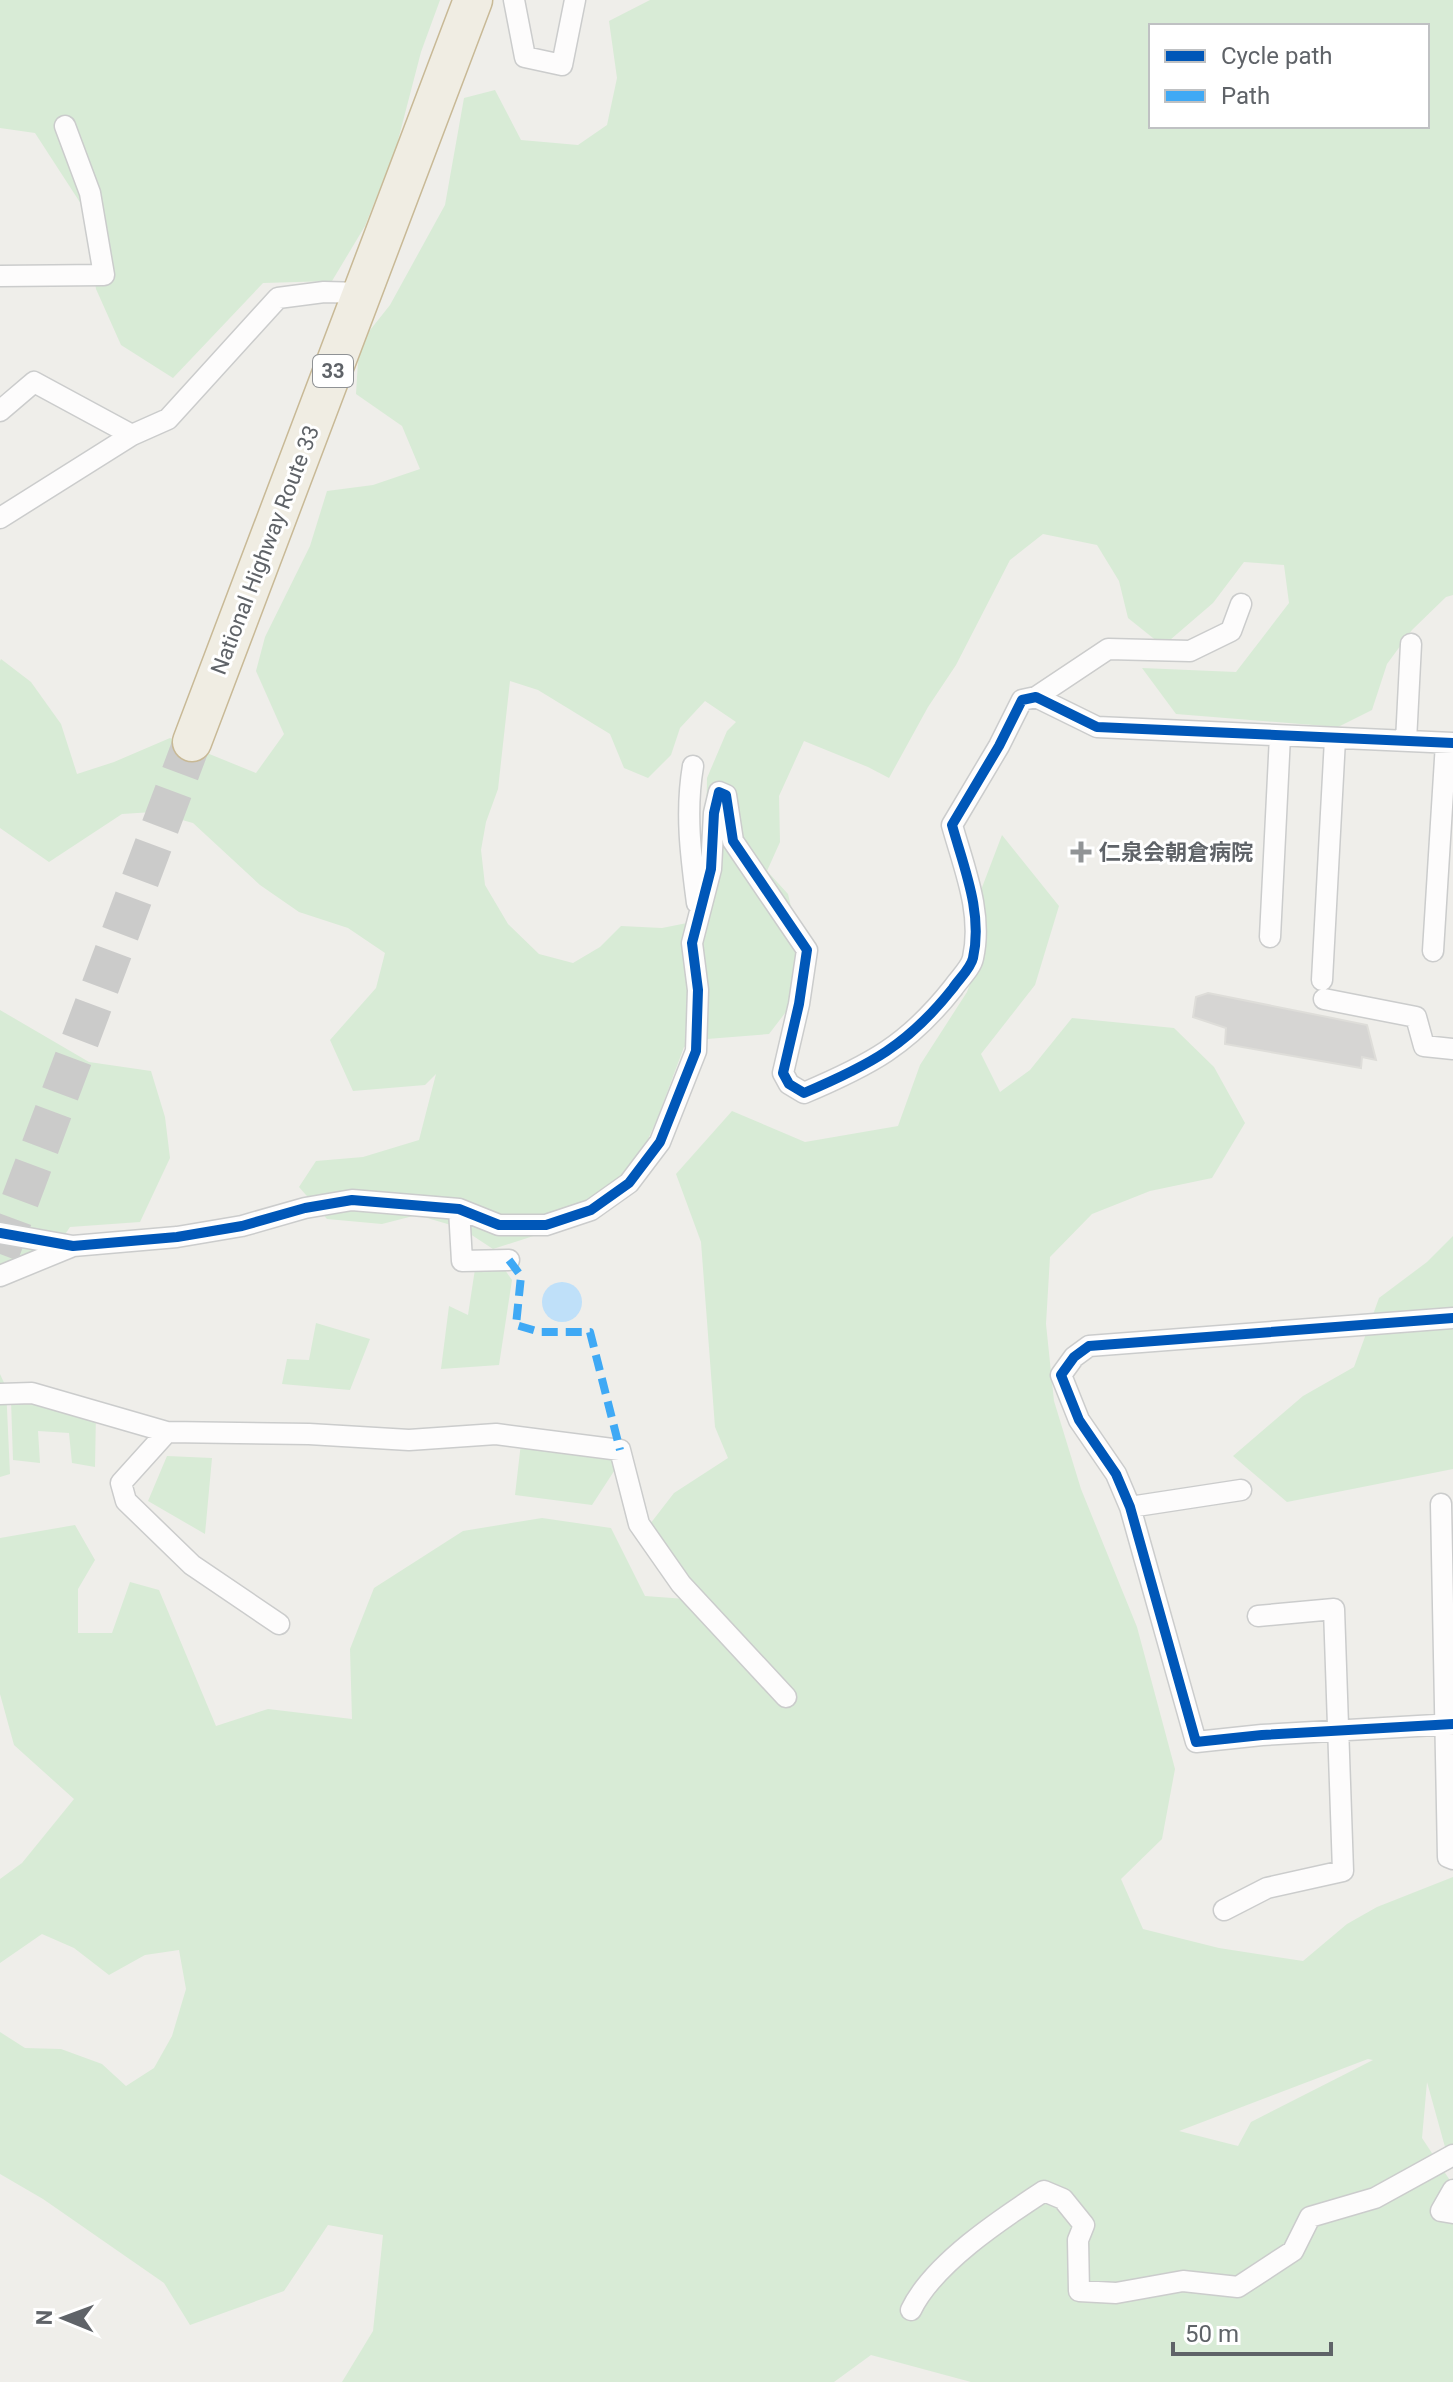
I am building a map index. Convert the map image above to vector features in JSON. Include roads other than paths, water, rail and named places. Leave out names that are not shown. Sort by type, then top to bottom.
[{"type":"highway","name":"National Highway Route 33","points":[[192,742],[473,0]]},
{"type":"street","points":[[514,0],[525,57],[562,65],[575,0]]},
{"type":"street","points":[[0,276],[104,275],[90,193],[65,126]]},
{"type":"street","points":[[0,518],[132,435],[168,419],[278,298],[324,292],[362,293]]},
{"type":"street","points":[[0,411],[34,382],[132,435]]},
{"type":"street","points":[[0,1233],[73,1246],[177,1237],[242,1226],[305,1208],[352,1200],[459,1209],[499,1225],[546,1225],[591,1210],[629,1183],[660,1142],[696,1051],[698,990],[692,943],[711,869],[714,813],[719,792],[726,795],[733,841],[807,950],[799,1004],[783,1073],[789,1084],[804,1093],[850,1074],[911,1035],[973,961],[976,932],[973,896],[952,825],[999,746],[1022,700],[1036,697],[1108,649],[1190,651],[1231,631],[1241,604]]},
{"type":"street","points":[[1406,741],[1411,644]]},
{"type":"street","points":[[1036,697],[1097,727],[1449,743],[1433,951]]},
{"type":"street","points":[[1270,937],[1280,736]]},
{"type":"street","points":[[1335,739],[1323,989],[1416,1017],[1424,1046],[1453,1049]]},
{"type":"street","points":[[693,766],[688,799],[690,850],[699,915]]},
{"type":"street","points":[[459,1209],[462,1261],[509,1260]]},
{"type":"street","points":[[0,1276],[73,1246]]},
{"type":"street","points":[[1449,1724],[1196,1742],[1130,1507],[1116,1474],[1079,1420],[1061,1375],[1074,1357],[1089,1346],[1453,1318]]},
{"type":"street","points":[[0,1394],[32,1393],[167,1432],[309,1434],[409,1440],[496,1434],[620,1450],[639,1524],[681,1584],[786,1697]]},
{"type":"street","points":[[167,1432],[121,1483],[126,1501],[192,1565],[279,1624]]},
{"type":"street","points":[[1130,1507],[1241,1490]]},
{"type":"street","points":[[1441,1504],[1449,1724],[1448,1857],[1453,1859]]},
{"type":"street","points":[[1224,1910],[1267,1888],[1343,1871],[1334,1609],[1258,1616]]},
{"type":"street","points":[[911,2310],[920,2291],[989,2226],[1044,2191],[1063,2199],[1084,2225],[1078,2240],[1079,2291],[1116,2293],[1183,2281],[1238,2287],[1293,2251],[1310,2217],[1375,2198],[1453,2155]]},
{"type":"street","points":[[1453,2190],[1441,2211],[1453,2213]]},
{"type":"water","points":[[562,1282],[576,1288],[582,1302],[576,1316],[562,1322],[548,1316],[542,1302],[548,1288]]},
{"type":"tunnel","points":[[0,1254],[192,742]]},
{"type":"place","name":"仁泉会朝倉病院","points":[[1081,852]]}]
